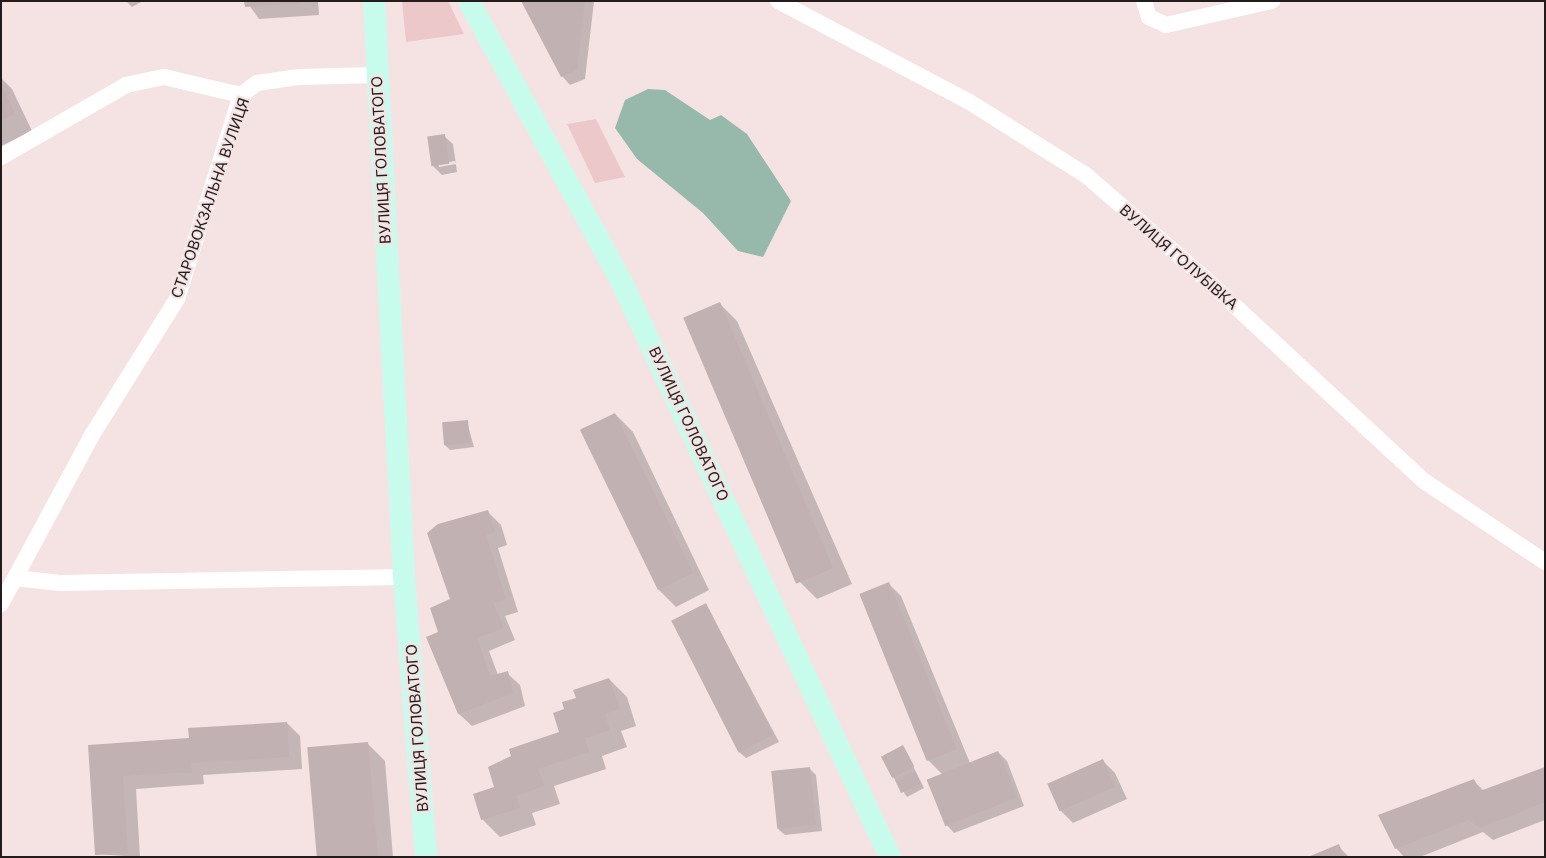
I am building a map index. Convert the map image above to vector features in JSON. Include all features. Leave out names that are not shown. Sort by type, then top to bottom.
[{"type":"street","name":"ВУЛИЦЯ ГОЛОВАТОГО","points":[[374,1],[404,577],[426,857]]},
{"type":"street","name":"ВУЛИЦЯ ГОЛОВАТОГО","points":[[469,1],[623,285],[890,857]]},
{"type":"street","name":"ВУЛИЦЯ ГОЛУБІВКА","points":[[778,1],[968,100],[1087,176],[1209,282],[1424,481],[1545,562]]},
{"type":"street","points":[[1144,1],[1149,17],[1166,25],[1272,1]]},
{"type":"street","name":"СТАРОВОКЗАЛЬНА ВУЛИЦЯ","points":[[1,604],[92,435],[177,299],[241,95],[256,83],[298,77],[378,75]]},
{"type":"street","points":[[1,157],[126,85],[164,77],[241,95]]},
{"type":"street","points":[[15,578],[60,583],[404,577]]},
{"type":"shaded area","points":[[402,1],[448,1],[464,34],[406,42]]},
{"type":"shaded area","points":[[648,89],[665,90],[710,120],[721,115],[747,134],[791,201],[763,257],[738,251],[703,213],[637,159],[615,128],[625,100]]},
{"type":"shaded area","points":[[596,119],[625,177],[595,183],[567,124]]},
{"type":"building","points":[[244,1],[301,1],[301,3],[245,7]]},
{"type":"building","points":[[521,1],[585,1],[577,70],[561,77]]},
{"type":"building","points":[[1,84],[15,114],[1,120]]},
{"type":"building","points":[[445,134],[449,164],[431,166],[427,137]]},
{"type":"building","points":[[720,302],[833,568],[796,584],[683,318]]},
{"type":"building","points":[[615,413],[693,573],[658,590],[580,430]]},
{"type":"building","points":[[468,420],[470,443],[444,445],[442,422]]},
{"type":"building","points":[[488,510],[495,532],[486,535],[506,599],[493,603],[504,628],[477,638],[490,676],[508,671],[513,693],[458,714],[426,637],[438,632],[430,608],[450,599],[427,533],[438,524]]},
{"type":"building","points":[[889,582],[956,749],[927,761],[859,594]]},
{"type":"building","points":[[706,603],[773,735],[738,753],[671,621]]},
{"type":"building","points":[[609,678],[620,709],[605,714],[610,730],[585,738],[589,752],[538,769],[544,786],[516,796],[520,808],[481,820],[473,794],[494,787],[488,767],[511,756],[509,749],[559,732],[553,713],[564,709],[562,702],[576,698],[573,690]]},
{"type":"building","points":[[287,722],[289,757],[191,763],[192,772],[123,776],[128,853],[95,855],[88,745],[189,738],[188,728]]},
{"type":"building","points":[[368,742],[378,857],[317,857],[307,747]]},
{"type":"building","points":[[903,745],[914,766],[892,778],[881,757]]},
{"type":"building","points":[[998,751],[1017,797],[945,826],[927,780]]},
{"type":"building","points":[[1103,759],[1115,786],[1059,811],[1047,784]]},
{"type":"building","points":[[810,767],[816,825],[777,829],[771,771]]},
{"type":"building","points":[[1545,767],[1545,802],[1480,828],[1469,820],[1395,849],[1378,815],[1474,779],[1480,791]]},
{"type":"building","points":[[915,771],[921,784],[901,793],[895,780]]},
{"type":"building","points":[[1339,844],[1344,857],[1308,857]]}]
